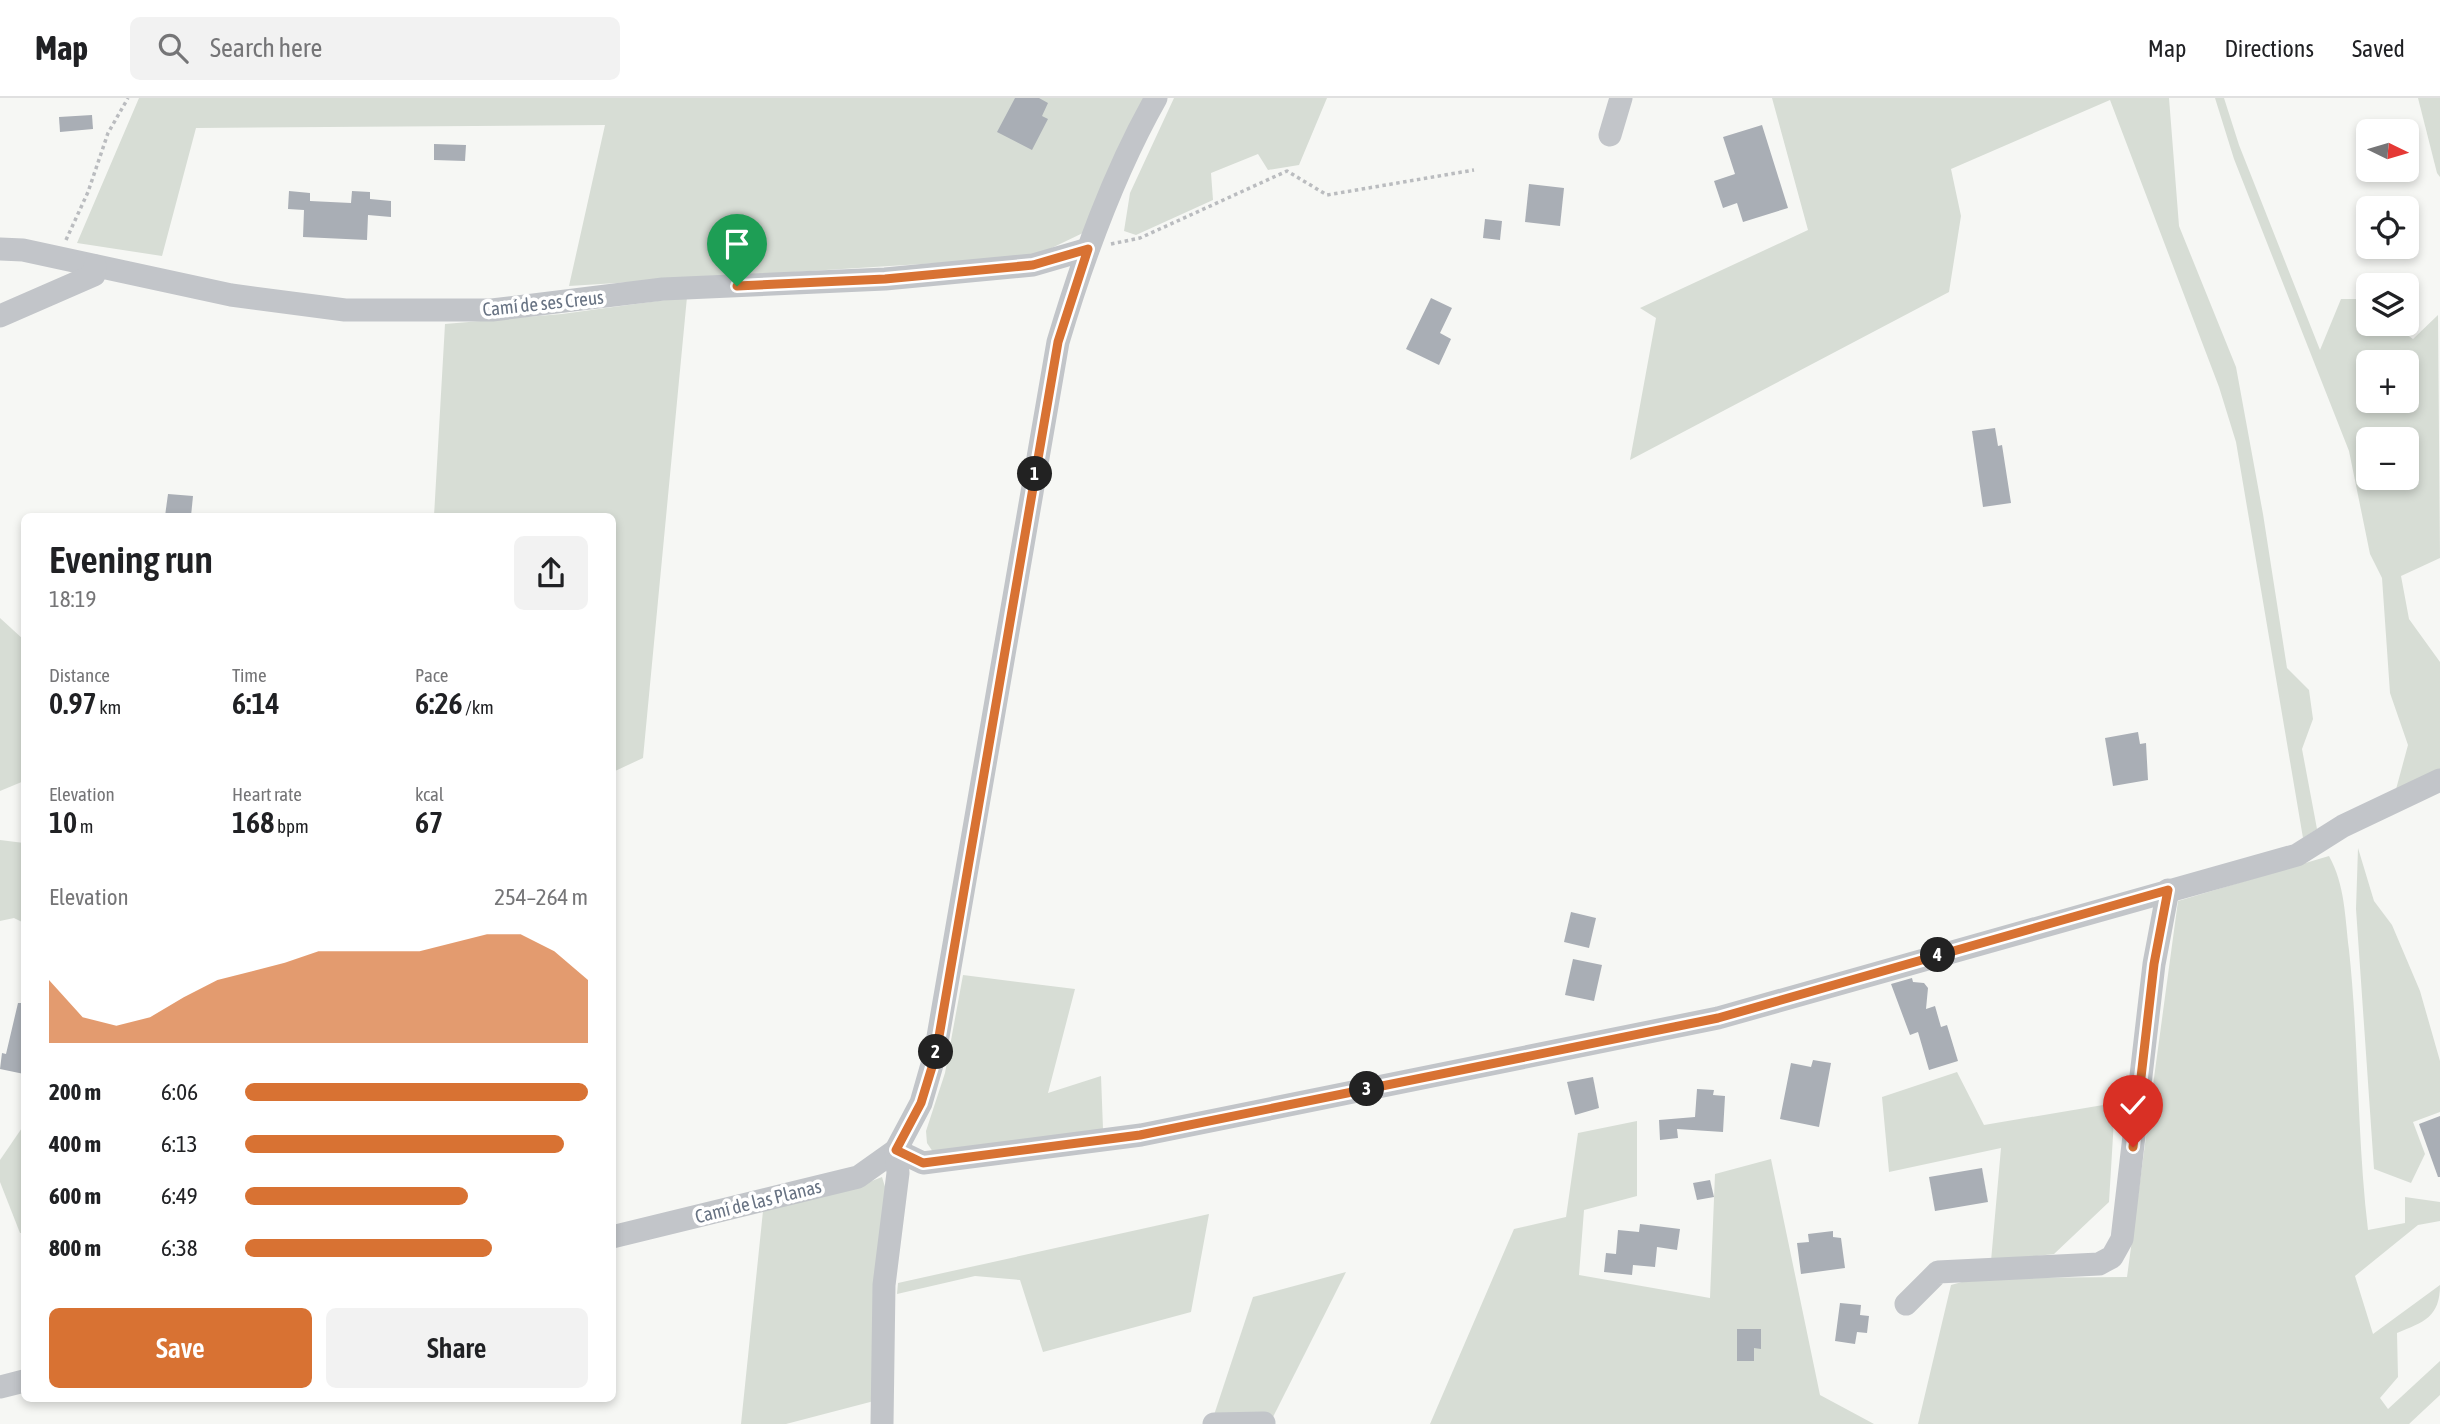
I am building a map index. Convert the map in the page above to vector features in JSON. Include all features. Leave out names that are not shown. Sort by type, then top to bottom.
[{"type":"street","points":[[882,1424],[884,1285],[898,1173],[896,1150],[921,1103],[936,1054],[1058,342],[1088,249],[1136,133],[1156,98]]},
{"type":"street","points":[[1611,135],[1621,98]]},
{"type":"street","name":"Camí de ses Creus","points":[[0,249],[58,258],[231,295],[345,310],[492,310],[663,289],[885,279],[1033,265],[1088,249]]},
{"type":"street","points":[[0,316],[94,275],[95,266]]},
{"type":"street","points":[[896,1150],[923,1163],[1140,1135],[1718,1018],[2297,855],[2343,827],[2440,780]]},
{"type":"street","points":[[1906,1304],[1938,1272],[2099,1264],[2112,1257],[2122,1239],[2154,964],[2168,890]]},
{"type":"street","name":"Camí de las Planas","points":[[616,1236],[858,1177],[896,1150]]},
{"type":"street","points":[[0,1387],[21,1382]]},
{"type":"street","points":[[1214,1424],[1264,1423]]},
{"type":"path","points":[[58,258],[88,192],[108,133],[128,98]]},
{"type":"path","points":[[1088,249],[1140,238],[1287,171],[1327,195],[1474,170]]},
{"type":"shaded area","points":[[139,98],[1149,98],[1087,231],[1033,257],[569,286],[605,125],[196,128],[162,256],[77,243]]},
{"type":"shaded area","points":[[1174,98],[1327,98],[1299,165],[1268,170],[1258,154],[1211,173],[1213,200],[1136,235],[1124,231],[1130,193]]},
{"type":"shaded area","points":[[1772,98],[2169,98],[2179,226],[2236,367],[2287,668],[2309,690],[2313,719],[2302,749],[2317,829],[2303,838],[2236,442],[2219,387],[2110,100],[1951,169],[1961,216],[1949,292],[1630,460],[1656,318],[1640,308],[1808,230]]},
{"type":"shaded area","points":[[2215,98],[2224,98],[2239,145],[2320,350],[2341,299],[2356,299],[2356,336],[2409,336],[2413,339],[2438,315],[2440,558],[2401,576],[2409,619],[2440,662],[2440,774],[2395,793],[2408,745],[2390,693],[2382,578],[2370,554],[2357,490],[2419,490],[2419,427],[2356,427],[2356,485],[2349,451],[2234,159]]},
{"type":"shaded area","points":[[2418,98],[2440,98],[2440,177],[2437,173]]},
{"type":"shaded area","points":[[687,297],[643,758],[616,771],[616,513],[434,513],[445,324],[562,314]]},
{"type":"shaded area","points":[[0,618],[21,637],[21,782],[0,791]]},
{"type":"shaded area","points":[[0,840],[21,843],[21,922],[14,918],[0,921]]},
{"type":"shaded area","points":[[2358,848],[2374,901],[2392,925],[2420,991],[2440,1061],[2440,1112],[2413,1122],[2425,1154],[2411,1183],[2374,1169],[2356,909]]},
{"type":"shaded area","points":[[2329,856],[2341,890],[2349,950],[2368,1230],[2405,1223],[2405,1197],[2440,1202],[2440,1221],[2418,1225],[2355,1276],[2373,1334],[2440,1285],[2437,1304],[2429,1317],[2397,1333],[2398,1377],[2380,1398],[2388,1409],[2440,1361],[2440,1395],[2409,1424],[1918,1424],[1951,1285],[1976,1278],[2127,1277],[2178,901]]},
{"type":"shaded area","points":[[963,975],[1075,989],[1048,1093],[1101,1076],[1103,1129],[935,1155],[927,1143],[926,1131],[945,1073]]},
{"type":"shaded area","points":[[1957,1072],[1984,1125],[2115,1103],[2109,1202],[2054,1254],[1991,1261],[2001,1148],[1889,1172],[1882,1097]]},
{"type":"shaded area","points":[[1637,1121],[1637,1196],[1584,1210],[1579,1275],[1710,1298],[1715,1174],[1771,1159],[1820,1395],[1874,1424],[1430,1424],[1514,1229],[1566,1217],[1578,1133]]},
{"type":"shaded area","points":[[21,1129],[21,1233],[0,1182],[0,1160]]},
{"type":"shaded area","points":[[882,1177],[889,1200],[874,1401],[786,1424],[741,1424],[763,1211],[846,1191]]},
{"type":"shaded area","points":[[1209,1214],[1191,1312],[1043,1352],[1020,1280],[975,1276],[897,1294],[898,1283]]},
{"type":"shaded area","points":[[1346,1272],[1272,1419],[1212,1421],[1253,1297]]},
{"type":"building","points":[[1015,98],[1039,98],[1048,103],[1042,116],[1048,119],[1032,150],[997,132]]},
{"type":"building","points":[[92,115],[93,129],[60,132],[59,117]]},
{"type":"building","points":[[1762,125],[1788,208],[1743,222],[1737,203],[1723,208],[1714,181],[1735,174],[1723,137]]},
{"type":"building","points":[[434,144],[466,145],[465,161],[434,160]]},
{"type":"building","points":[[1529,184],[1564,188],[1560,226],[1525,222]]},
{"type":"building","points":[[289,191],[310,193],[310,201],[351,203],[352,191],[370,192],[370,199],[391,201],[391,217],[368,215],[367,240],[303,237],[304,210],[288,209]]},
{"type":"building","points":[[1485,219],[1502,221],[1500,240],[1483,238]]},
{"type":"building","points":[[1431,298],[1452,308],[1440,333],[1451,339],[1439,365],[1406,349]]},
{"type":"building","points":[[1995,428],[1998,446],[2002,445],[2011,503],[1983,507],[1972,431]]},
{"type":"building","points":[[168,494],[193,496],[191,513],[165,513]]},
{"type":"building","points":[[2138,732],[2140,744],[2146,743],[2148,780],[2113,786],[2105,738]]},
{"type":"building","points":[[1571,912],[1596,918],[1589,948],[1564,942]]},
{"type":"building","points":[[1573,959],[1602,965],[1594,1001],[1565,995]]},
{"type":"building","points":[[1912,978],[1913,982],[1924,983],[1928,988],[1926,1009],[1935,1006],[1941,1027],[1947,1025],[1958,1061],[1929,1070],[1918,1032],[1910,1035],[1891,984]]},
{"type":"building","points":[[18,1003],[21,1003],[21,1073],[0,1069],[2,1053],[6,1054]]},
{"type":"building","points":[[1813,1060],[1831,1063],[1819,1127],[1780,1119],[1791,1063],[1811,1067]]},
{"type":"building","points":[[1593,1077],[1599,1108],[1575,1115],[1567,1082]]},
{"type":"building","points":[[1697,1089],[1714,1090],[1713,1095],[1725,1096],[1723,1132],[1677,1129],[1678,1138],[1660,1140],[1659,1120],[1695,1117]]},
{"type":"building","points":[[2440,1116],[2440,1177],[2438,1177],[2419,1124]]},
{"type":"building","points":[[1982,1168],[1988,1202],[1935,1211],[1929,1177]]},
{"type":"building","points":[[1710,1180],[1714,1197],[1697,1200],[1693,1183]]},
{"type":"building","points":[[1640,1224],[1680,1229],[1677,1250],[1657,1247],[1655,1267],[1633,1265],[1632,1275],[1604,1272],[1606,1253],[1616,1254],[1618,1230],[1639,1232]]},
{"type":"building","points":[[1833,1231],[1833,1237],[1841,1238],[1845,1268],[1801,1274],[1797,1243],[1809,1242],[1808,1234]]},
{"type":"building","points":[[1840,1303],[1861,1305],[1860,1315],[1869,1316],[1867,1333],[1857,1332],[1855,1344],[1835,1341]]},
{"type":"building","points":[[1737,1329],[1761,1329],[1761,1349],[1754,1348],[1754,1361],[1737,1361]]},
{"type":"route","points":[[737,286],[885,279],[1033,265],[1088,249],[1058,342],[936,1054],[921,1103],[896,1150],[923,1163],[1140,1135],[1718,1018],[2168,890],[2154,964],[2133,1147]]}]
